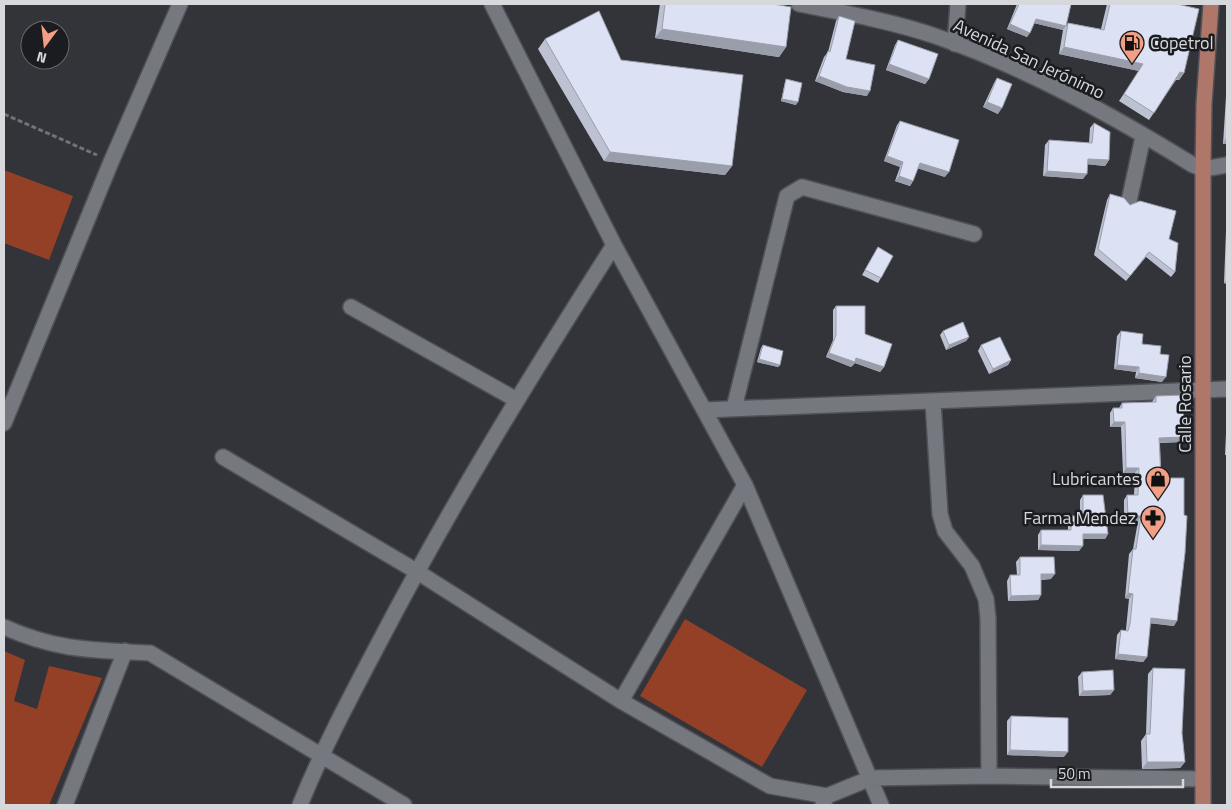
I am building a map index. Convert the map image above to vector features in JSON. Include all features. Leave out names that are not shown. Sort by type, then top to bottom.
[{"type":"main road","name":"Calle Rosario","points":[[1203,805],[1203,169],[1204,104],[1211,4]]},
{"type":"street","points":[[4,423],[111,162],[180,4]]},
{"type":"street","points":[[492,4],[614,245],[745,485],[881,805]]},
{"type":"street","name":"Avenida San Jerónimo","points":[[799,4],[880,20],[954,44],[1036,79],[1087,104],[1203,169]]},
{"type":"street","points":[[954,44],[958,4]]},
{"type":"street","points":[[1129,201],[1143,137]]},
{"type":"street","points":[[1203,169],[1227,165]]},
{"type":"street","points":[[734,408],[787,196],[794,190],[802,187],[974,234]]},
{"type":"street","points":[[300,805],[320,754],[416,571],[515,399],[614,245]]},
{"type":"street","points":[[351,307],[515,399]]},
{"type":"street","points":[[704,410],[1227,390]]},
{"type":"street","points":[[933,401],[940,514],[945,531],[972,566],[986,599],[988,618],[989,776]]},
{"type":"street","points":[[223,457],[416,571],[621,700],[770,786],[825,801],[871,778],[989,776],[1203,779]]},
{"type":"street","points":[[621,700],[745,485]]},
{"type":"street","points":[[4,627],[24,636],[60,647],[103,652],[150,653],[404,805]]},
{"type":"street","points":[[65,805],[125,652]]},
{"type":"path","points":[[4,114],[111,162]]},
{"type":"shaded area","points":[[4,170],[73,196],[49,260],[4,243]]},
{"type":"shaded area","points":[[685,619],[807,690],[762,767],[640,696]]},
{"type":"shaded area","points":[[4,651],[25,660],[14,701],[37,709],[49,666],[102,678],[49,805],[4,805]]},
{"type":"building","points":[[665,4],[773,4],[791,7],[786,47],[662,29]]},
{"type":"building","points":[[1019,4],[1071,4],[1066,26],[1036,19],[1030,33],[1010,24]]},
{"type":"building","points":[[1110,4],[1177,4],[1199,9],[1184,73],[1180,72],[1154,113],[1124,94],[1143,64],[1064,47],[1068,23],[1104,30]]},
{"type":"building","points":[[599,11],[621,60],[743,75],[732,166],[610,152],[545,39]]},
{"type":"building","points":[[839,16],[855,21],[846,59],[875,65],[870,91],[847,87],[819,76],[828,51],[830,52]]},
{"type":"building","points":[[898,40],[938,54],[929,79],[889,64]]},
{"type":"building","points":[[997,78],[1012,84],[1002,108],[987,102]]},
{"type":"building","points":[[786,79],[802,83],[798,102],[782,99]]},
{"type":"building","points":[[900,121],[959,140],[949,172],[920,163],[913,181],[899,176],[903,162],[887,156]]},
{"type":"building","points":[[1094,123],[1110,132],[1109,160],[1088,159],[1087,174],[1047,171],[1049,140],[1092,143]]},
{"type":"building","points":[[1110,194],[1124,198],[1130,205],[1140,201],[1176,211],[1169,239],[1178,243],[1175,272],[1149,252],[1130,276],[1098,249]]},
{"type":"building","points":[[878,247],[893,256],[881,278],[865,270]]},
{"type":"building","points":[[836,306],[865,306],[865,334],[892,344],[884,367],[856,358],[855,362],[829,353],[836,335]]},
{"type":"building","points":[[963,322],[969,337],[949,345],[943,331]]},
{"type":"building","points":[[1121,331],[1143,334],[1142,344],[1161,346],[1160,354],[1169,355],[1166,377],[1139,373],[1139,367],[1117,365]]},
{"type":"building","points":[[1000,337],[1011,360],[993,369],[981,345]]},
{"type":"building","points":[[763,345],[783,351],[780,365],[759,359]]},
{"type":"building","points":[[1183,395],[1184,437],[1159,438],[1161,478],[1184,478],[1184,515],[1187,516],[1185,553],[1177,621],[1151,618],[1147,657],[1118,654],[1121,630],[1128,631],[1130,624],[1133,594],[1128,593],[1133,549],[1136,549],[1141,516],[1128,516],[1127,495],[1138,495],[1139,468],[1126,468],[1125,422],[1114,422],[1113,408],[1122,408],[1122,403],[1156,402],[1156,396]]},
{"type":"building","points":[[1083,495],[1103,495],[1108,534],[1083,534],[1083,546],[1041,545],[1041,530],[1071,530],[1071,516],[1083,516]]},
{"type":"building","points":[[1020,557],[1054,557],[1055,574],[1041,574],[1041,595],[1011,596],[1010,575],[1020,575]]},
{"type":"building","points":[[1153,668],[1185,669],[1182,733],[1185,762],[1147,762],[1146,734],[1150,734]]},
{"type":"building","points":[[1113,670],[1114,690],[1083,691],[1082,672]]},
{"type":"building","points":[[1011,716],[1068,718],[1068,752],[1010,750]]},
{"type":"place","name":"Copetrol","points":[[1132,64]]},
{"type":"place","name":"Lubricantes","points":[[1158,500]]},
{"type":"place","name":"Farma Mendez","points":[[1153,539]]}]
